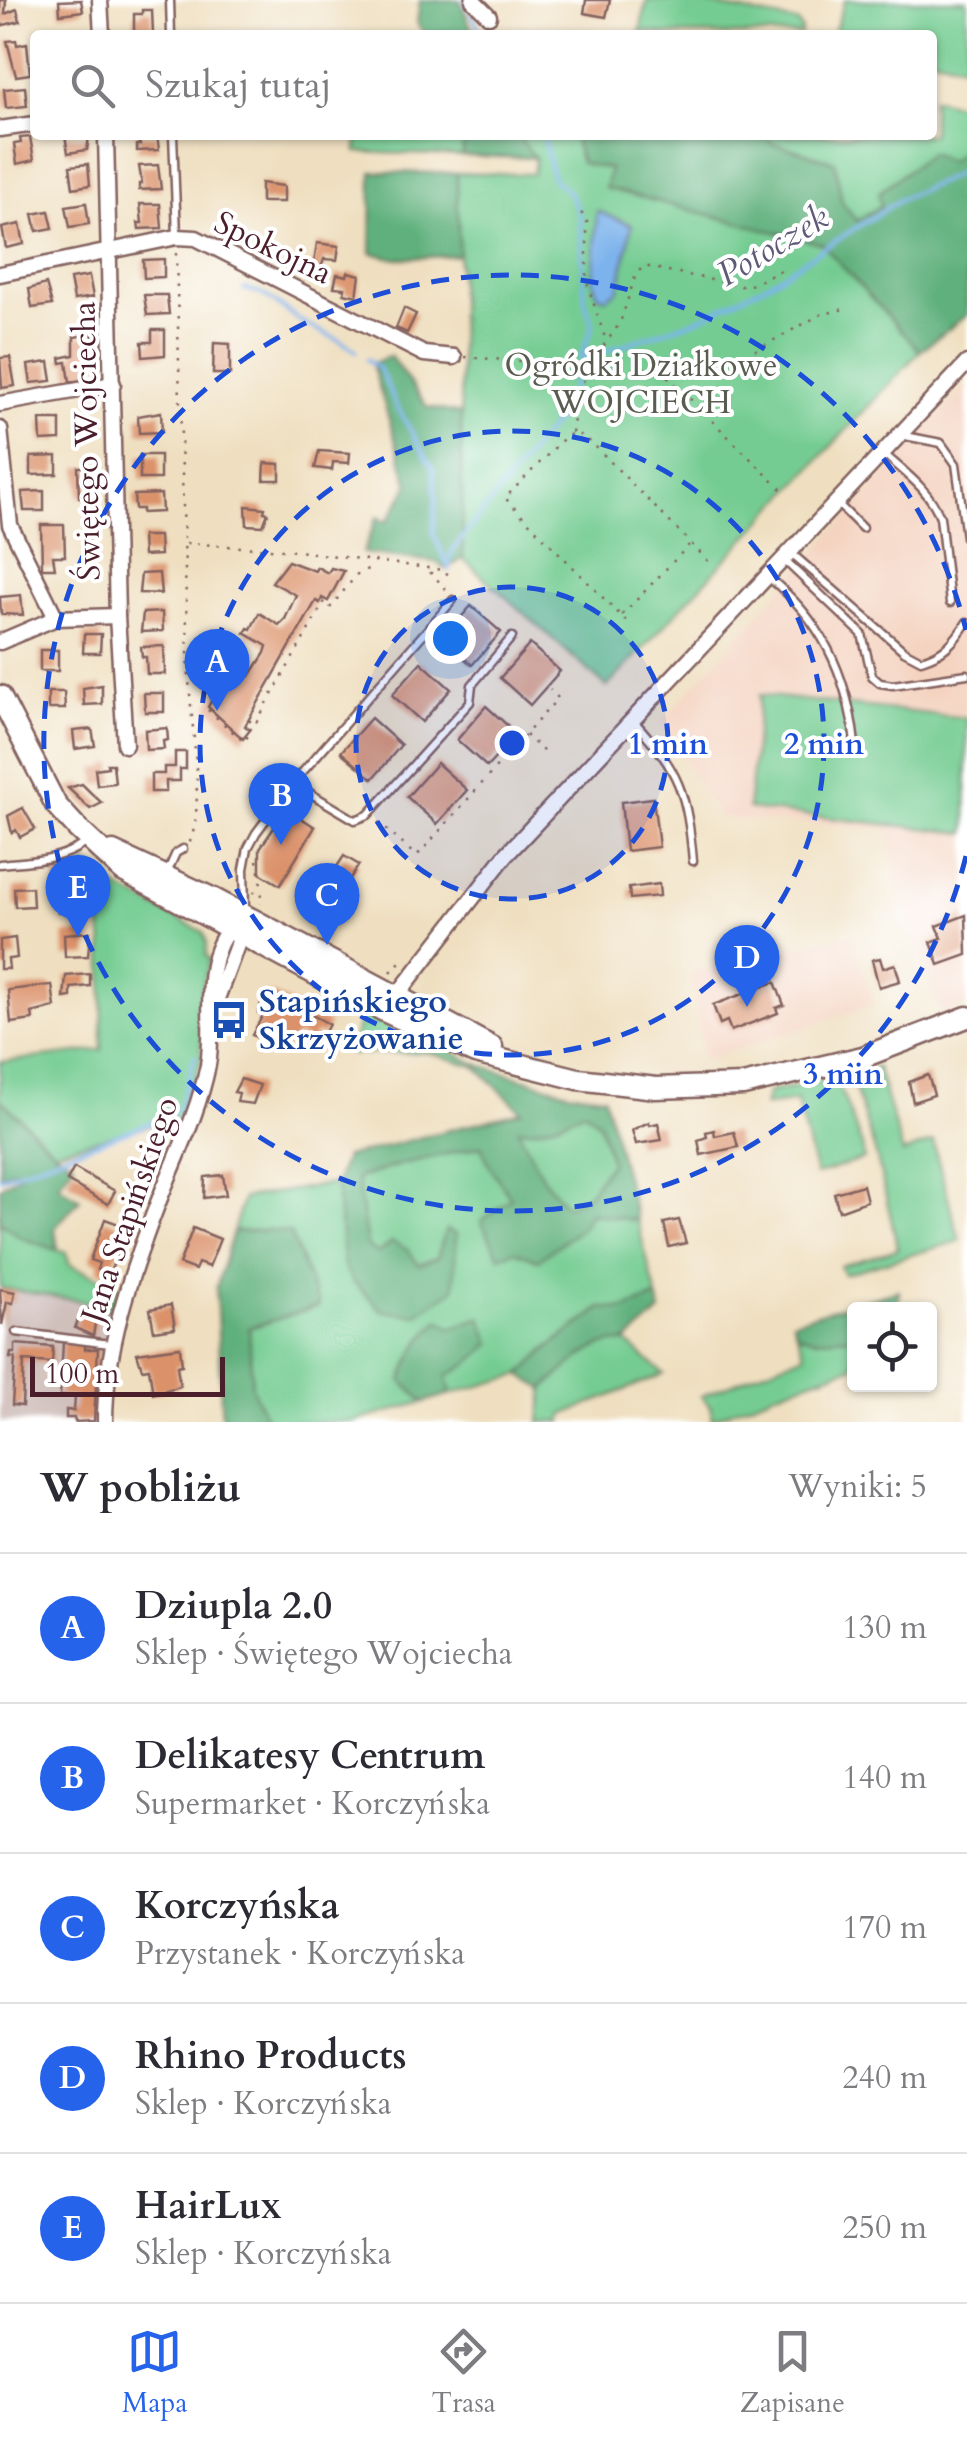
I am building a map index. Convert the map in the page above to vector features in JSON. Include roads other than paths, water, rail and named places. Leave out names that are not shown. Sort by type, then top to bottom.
[{"type":"main road","points":[[0,696],[50,796],[89,839],[134,878],[390,1004],[529,1066],[578,1079],[656,1088],[743,1085],[862,1057],[967,1017]]},
{"type":"main road","points":[[89,839],[165,876],[238,927]]},
{"type":"street","points":[[100,0],[102,30]]},
{"type":"street","points":[[473,0],[489,16]]},
{"type":"street","points":[[0,129],[30,125]]},
{"type":"street","name":"Świętego Wojciecha","points":[[106,140],[124,745]]},
{"type":"street","name":"Spokojna","points":[[0,274],[177,237],[196,238],[424,354],[454,356]]},
{"type":"street","points":[[390,1004],[506,855],[967,364]]},
{"type":"street","points":[[0,404],[113,384]]},
{"type":"street","points":[[0,429],[10,525],[56,618]]},
{"type":"street","points":[[0,642],[56,618],[118,616]]},
{"type":"street","name":"Jana Stapińskiego","points":[[106,1422],[105,1391],[112,1344],[201,1090],[210,1052],[209,983],[238,927]]},
{"type":"lane","points":[[170,0],[172,30]]},
{"type":"lane","points":[[173,140],[177,237]]},
{"type":"lane","points":[[899,435],[941,444],[956,464],[966,537]]},
{"type":"lane","points":[[882,452],[929,494],[935,505],[940,517],[950,604]]},
{"type":"lane","points":[[836,502],[862,528]]},
{"type":"lane","points":[[786,554],[904,650],[922,660],[951,646],[967,622]]},
{"type":"lane","points":[[786,554],[862,634],[872,676],[880,683],[894,685],[967,674]]},
{"type":"lane","points":[[767,576],[789,593],[820,630],[848,695],[855,744]]},
{"type":"lane","points":[[238,927],[248,848],[293,783],[453,600]]},
{"type":"lane","points":[[293,783],[356,820],[368,814],[470,702],[472,685],[512,637]]},
{"type":"lane","points":[[633,720],[679,780],[692,861]]},
{"type":"lane","points":[[0,864],[44,860],[74,850],[89,839]]},
{"type":"lane","points":[[165,876],[176,853],[183,848]]},
{"type":"lane","points":[[16,1332],[112,1344]]},
{"type":"water","points":[[597,211],[632,225],[619,289],[606,298],[598,295],[593,282]]},
{"type":"waterway","points":[[465,0],[480,30]]},
{"type":"waterway","points":[[544,140],[553,179],[570,193],[580,218],[585,302],[593,325],[581,356]]},
{"type":"waterway","name":"Potoczek","points":[[600,353],[699,319],[769,283],[903,198],[967,170]]},
{"type":"waterway","points":[[244,289],[270,299],[356,351]]},
{"type":"waterway","name":"Potoczek","points":[[580,360],[581,356],[590,355]]},
{"type":"waterway","points":[[367,359],[380,370],[433,469],[433,533],[448,566]]},
{"type":"waterway","name":"Potoczek","points":[[449,570],[450,554],[564,410],[577,372]]},
{"type":"waterway","name":"Potoczek","points":[[0,1178],[167,1117],[180,1107],[195,1056]]},
{"type":"place","name":"Dziupla 2.0","points":[[217,711]]},
{"type":"place","name":"Delikatesy Centrum","points":[[281,845]]},
{"type":"place","name":"HairLux","points":[[78,937]]},
{"type":"place","name":"Korczyńska","points":[[327,945]]},
{"type":"place","name":"Rhino Products","points":[[747,1007]]},
{"type":"place","name":"Stapińskiego Skrzyżowanie","points":[[229,1020]]},
{"type":"park label","name":"Ogródki Działkowe WOJCIECH","points":[[641,384]]}]
